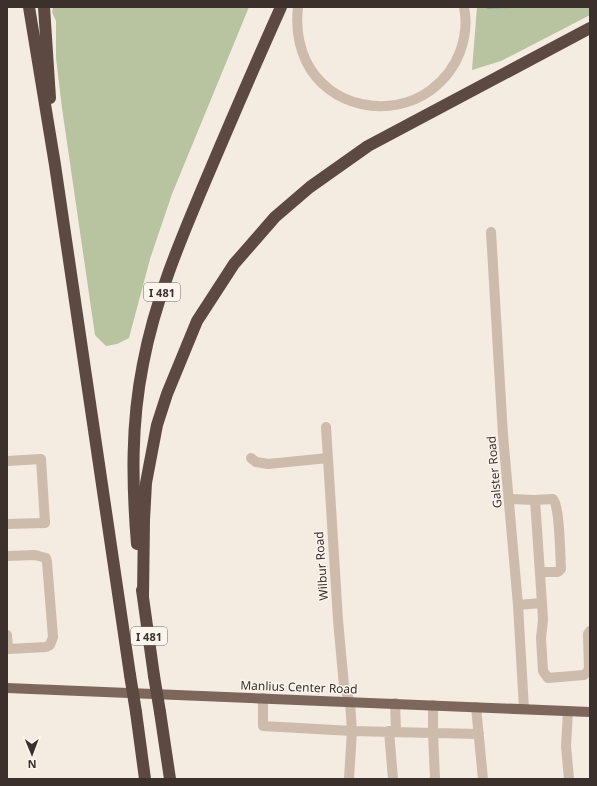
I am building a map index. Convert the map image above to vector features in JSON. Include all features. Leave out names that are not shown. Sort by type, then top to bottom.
[{"type":"highway","name":"I 481","points":[[29,7],[55,165],[145,779]]},
{"type":"highway","points":[[44,7],[55,165]]},
{"type":"highway","name":"I 481","points":[[170,779],[143,597],[134,518],[133,443],[136,407],[147,346],[160,298],[180,241],[281,7]]},
{"type":"highway","points":[[143,597],[146,483],[157,425],[167,394],[197,321],[234,264],[275,217],[310,187],[368,146],[590,28]]},
{"type":"main road","name":"Manlius Center Road","points":[[7,688],[432,704],[590,712]]},
{"type":"street","points":[[298,7],[298,36],[300,44],[306,61],[318,77],[329,89],[343,97],[359,104],[377,107],[395,105],[414,100],[423,96],[446,77],[456,61],[462,44],[465,28],[464,7]]},
{"type":"street","name":"Galster Road","points":[[491,232],[503,435],[510,499],[524,709]]},
{"type":"street","name":"Wilbur Road","points":[[326,427],[338,620],[344,686],[350,702],[352,731],[349,779]]},
{"type":"street","points":[[251,458],[256,462],[268,464],[303,459],[328,458]]},
{"type":"street","points":[[7,461],[41,459],[45,523],[7,524]]},
{"type":"street","points":[[510,499],[553,499],[556,502],[561,569],[558,572],[540,572]]},
{"type":"street","points":[[535,500],[543,620],[541,638],[543,671],[548,678],[584,675],[590,670],[588,634],[590,631]]},
{"type":"street","points":[[7,556],[35,555],[46,558],[53,637],[50,645],[46,647],[8,649],[7,635]]},
{"type":"street","points":[[518,605],[542,603]]},
{"type":"street","points":[[263,698],[263,726],[352,731],[479,734]]},
{"type":"street","points":[[393,779],[392,731],[395,703]]},
{"type":"street","points":[[432,704],[435,779]]},
{"type":"street","points":[[476,707],[483,779]]},
{"type":"street","points":[[568,711],[566,746],[569,779]]},
{"type":"green space","points":[[53,7],[249,7],[172,194],[150,259],[129,338],[117,344],[106,346],[95,335],[62,108],[56,58],[56,21],[52,12]]},
{"type":"green space","points":[[477,7],[590,7],[590,15],[501,61],[472,70]]},
{"type":"waterway","points":[[488,8],[511,7]]}]
